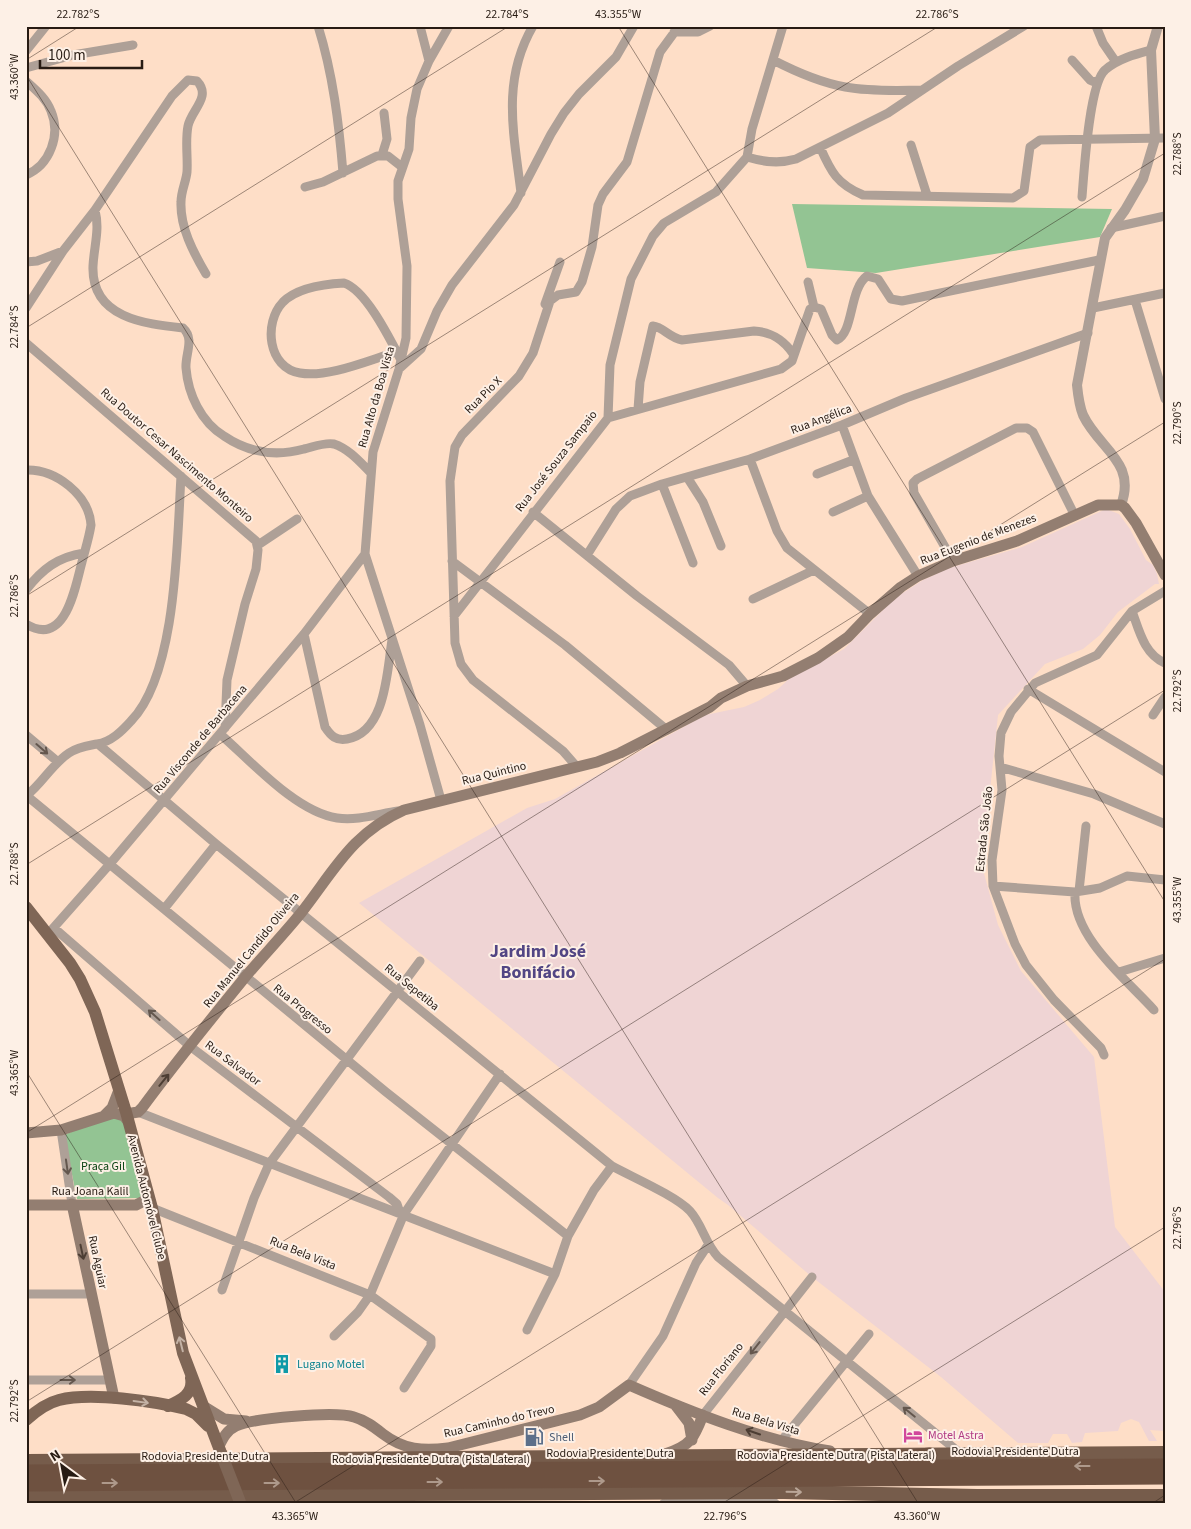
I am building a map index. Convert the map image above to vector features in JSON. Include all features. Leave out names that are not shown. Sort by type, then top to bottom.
[{"type":"highway","name":"Rodovia Presidente Dutra (Pista Lateral)","points":[[26,1461],[1165,1453]]},
{"type":"highway","points":[[772,1467],[930,1456]]},
{"type":"highway","name":"Rodovia Presidente Dutra","points":[[26,1472],[1165,1466]]},
{"type":"highway","points":[[26,1484],[1165,1478]]},
{"type":"highway","points":[[26,1496],[784,1492],[977,1500],[1108,1500],[1165,1496]]},
{"type":"highway","points":[[191,1503],[215,1496]]},
{"type":"main road","name":"Rua Eugenio de Menezes","points":[[783,676],[834,648],[901,587],[918,576],[953,561],[1018,541],[1074,514],[1098,505],[1121,505]]},
{"type":"main road","points":[[1121,505],[1136,523],[1165,575]]},
{"type":"main road","name":"Rua Quintino","points":[[404,810],[576,767],[620,753],[667,730],[721,698],[747,686],[783,676]]},
{"type":"main road","name":"Rua Manuel Candido Oliveira","points":[[131,1116],[191,1047],[245,977],[300,913],[357,840],[386,818],[404,810]]},
{"type":"main road","name":"Avenida Automóvel Clube","points":[[26,907],[51,931],[88,995],[119,1090],[131,1116],[148,1194],[156,1214],[176,1324],[191,1378],[240,1502]]},
{"type":"main road","points":[[105,1115],[112,1108],[119,1090]]},
{"type":"main road","points":[[26,1133],[61,1130],[105,1115],[120,1114],[131,1116]]},
{"type":"main road","name":"Rua Joana Kalil","points":[[26,1205],[136,1205],[144,1201],[148,1194]]},
{"type":"main road","name":"Rua Aguiar","points":[[72,1204],[114,1398]]},
{"type":"main road","points":[[168,1406],[181,1400],[190,1391],[192,1386],[191,1378]]},
{"type":"main road","name":"Rua Bela Vista","points":[[629,1385],[675,1405],[781,1441],[852,1454]]},
{"type":"main road","name":"Rua Caminho do Trevo","points":[[203,1406],[224,1419],[255,1421],[341,1414],[366,1422],[403,1446],[429,1450],[465,1444],[580,1415],[599,1407],[629,1385]]},
{"type":"main road","points":[[26,1420],[41,1408],[59,1400],[114,1398],[186,1409],[196,1414],[213,1432]]},
{"type":"main road","points":[[642,1458],[680,1449],[692,1440],[689,1423],[675,1405]]},
{"type":"main road","name":"Rua Floriano","points":[[692,1440],[703,1415]]},
{"type":"main road","name":"Rua Caminho do Trevo","points":[[220,1449],[231,1429],[255,1421]]},
{"type":"main road","points":[[26,1456],[45,1461]]},
{"type":"main road","points":[[88,1496],[131,1503]]},
{"type":"street","points":[[26,52],[46,26]]},
{"type":"street","points":[[318,26],[332,83],[340,130],[343,173]]},
{"type":"street","points":[[420,26],[429,60]]},
{"type":"street","name":"Rua Alto da Boa Vista","points":[[441,800],[365,554],[368,533],[370,472],[382,416],[406,338],[407,266],[398,199],[402,167],[409,149],[413,104],[429,60],[449,26]]},
{"type":"street","points":[[522,193],[515,140],[512,84],[515,66],[524,42],[533,26]]},
{"type":"street","points":[[399,360],[380,322],[357,292],[344,283],[308,289],[289,297],[278,309],[273,323],[271,340],[273,352],[285,368],[298,373],[327,372],[399,360],[420,349],[436,311],[452,285],[498,228],[522,193],[551,134],[564,113],[579,94],[616,57],[634,26]]},
{"type":"street","points":[[676,29],[698,32],[710,26]]},
{"type":"street","points":[[783,26],[752,129],[747,157],[769,162],[784,162],[820,147],[888,113],[1014,29],[1024,26]]},
{"type":"street","points":[[1096,26],[1103,43],[1116,62]]},
{"type":"street","points":[[1121,505],[1126,487],[1123,470],[1090,428],[1078,399],[1077,385],[1105,238],[1125,210],[1143,179],[1160,139],[1151,50],[1158,26]]},
{"type":"street","name":"Rua Pio X","points":[[576,767],[563,751],[466,672],[457,654],[450,481],[455,447],[471,424],[520,376],[533,353],[550,301],[554,297],[573,294],[581,286],[592,248],[598,205],[610,183],[627,162],[660,52],[676,29]]},
{"type":"street","points":[[26,68],[73,54],[133,45]]},
{"type":"street","points":[[1082,197],[1088,138],[1097,83],[1105,70],[1116,62],[1151,50]]},
{"type":"street","points":[[773,60],[815,80],[833,86],[877,91],[922,90]]},
{"type":"street","points":[[1072,60],[1090,80],[1097,83]]},
{"type":"street","points":[[26,80],[41,94],[52,112],[55,136],[51,152],[41,164],[26,175]]},
{"type":"street","points":[[26,308],[63,251],[95,210],[172,96],[188,80],[198,81],[203,90],[202,97],[187,127],[187,172],[181,200],[184,223],[189,240],[206,274]]},
{"type":"street","points":[[382,155],[387,140],[384,113]]},
{"type":"street","points":[[820,147],[831,170],[849,189],[863,195],[1013,198],[1019,196],[1025,185],[1030,147],[1040,140],[1088,138],[1160,139]]},
{"type":"street","points":[[911,145],[927,195]]},
{"type":"street","points":[[305,188],[382,155],[388,156],[402,167]]},
{"type":"street","name":"Rua José Souza Sampaio","points":[[454,616],[608,418],[608,384],[612,355],[632,279],[642,256],[664,223],[716,192],[747,157]]},
{"type":"street","points":[[95,210],[98,230],[93,269],[102,298],[110,308],[132,320],[183,328],[186,331],[190,342],[186,357],[188,383],[200,412],[211,427],[242,446],[273,455],[333,444],[357,459],[370,472]]},
{"type":"street","points":[[1112,228],[1165,216]]},
{"type":"street","points":[[26,262],[37,261],[63,251]]},
{"type":"street","points":[[814,307],[821,309],[832,335],[837,340],[844,333],[859,284],[867,276],[878,279],[891,299],[902,302],[1100,260]]},
{"type":"street","points":[[546,316],[545,303],[560,262]]},
{"type":"street","points":[[808,282],[814,307]]},
{"type":"street","points":[[1093,308],[1165,293]]},
{"type":"street","points":[[1136,300],[1161,371],[1165,399]]},
{"type":"street","points":[[608,418],[781,369],[792,360],[810,309],[814,307]]},
{"type":"street","points":[[638,409],[640,382],[653,326],[656,326],[674,339],[682,340],[754,331],[764,332],[772,334],[784,342],[794,356]]},
{"type":"street","name":"Rua Angélica","points":[[587,555],[622,502],[630,496],[662,484],[750,459],[842,425],[906,398],[1088,334]]},
{"type":"street","name":"Rua Doutor Cesar Nascimento Monteiro","points":[[26,343],[248,532],[258,546]]},
{"type":"street","points":[[842,425],[868,496],[918,576]]},
{"type":"street","points":[[953,561],[914,493],[914,483],[917,479],[1016,428],[1027,428],[1033,432],[1074,514]]},
{"type":"street","points":[[750,459],[781,540],[794,555],[870,614]]},
{"type":"street","points":[[818,474],[854,460]]},
{"type":"street","points":[[26,470],[50,473],[66,483],[86,504],[90,514],[91,525],[66,616],[50,628],[34,628],[26,624]]},
{"type":"street","points":[[27,796],[58,762],[79,748],[98,744],[114,736],[132,720],[147,700],[157,676],[170,618],[181,476]]},
{"type":"street","points":[[687,477],[703,502],[721,546]]},
{"type":"street","points":[[662,484],[692,563]]},
{"type":"street","points":[[833,512],[868,496]]},
{"type":"street","points":[[533,512],[729,665],[747,686]]},
{"type":"street","points":[[222,731],[227,680],[245,604],[256,569],[258,546],[297,519]]},
{"type":"street","points":[[26,590],[49,565],[71,555],[84,553]]},
{"type":"street","name":"Rua Visconde de Barbacena","points":[[51,931],[164,801],[304,634],[365,554]]},
{"type":"street","points":[[452,562],[565,646],[667,730]]},
{"type":"street","points":[[753,599],[814,570]]},
{"type":"street","name":"Estrada São João","points":[[1104,1055],[1101,1048],[1054,1000],[1026,964],[993,886],[992,860],[1002,790],[1000,744],[1005,723],[1028,689],[1042,678],[1097,655],[1132,611],[1165,591]]},
{"type":"street","points":[[1132,611],[1147,648],[1158,660],[1165,663]]},
{"type":"street","points":[[304,634],[325,727],[330,736],[337,740],[344,740],[360,734],[377,713],[386,680],[392,637]]},
{"type":"street","points":[[1028,689],[1165,772]]},
{"type":"street","points":[[1154,715],[1165,697]]},
{"type":"street","name":"Rua Quintino","points":[[222,731],[288,793],[324,815],[340,818],[358,818],[404,810]]},
{"type":"street","points":[[26,735],[58,762]]},
{"type":"street","name":"Rua Sepetiba","points":[[98,744],[300,913],[612,1166],[679,1201],[696,1218],[708,1245]]},
{"type":"street","points":[[1000,767],[1094,794],[1165,824]]},
{"type":"street","name":"Rua Progresso","points":[[27,796],[347,1060],[568,1236]]},
{"type":"street","points":[[1086,826],[1074,903],[1081,925],[1102,954],[1154,1010]]},
{"type":"street","points":[[164,909],[216,844]]},
{"type":"street","points":[[993,886],[1077,891],[1100,888],[1127,876],[1165,880]]},
{"type":"street","name":"Rua Salvador","points":[[51,931],[191,1047],[394,1201],[402,1214]]},
{"type":"street","points":[[1119,972],[1165,958]]},
{"type":"street","points":[[222,1290],[238,1241],[269,1164],[420,961]]},
{"type":"street","points":[[334,1336],[358,1312],[370,1295],[402,1214],[500,1074]]},
{"type":"street","points":[[131,1116],[269,1164],[555,1274]]},
{"type":"street","name":"Rua Aguiar","points":[[61,1130],[72,1204]]},
{"type":"street","points":[[527,1330],[555,1274],[568,1236],[594,1190],[612,1166]]},
{"type":"street","name":"Rua Bela Vista","points":[[156,1214],[238,1241],[370,1295],[431,1339],[431,1346],[404,1388]]},
{"type":"street","points":[[629,1385],[663,1336],[696,1263],[708,1245],[718,1256],[960,1454]]},
{"type":"street","name":"Rua Floriano","points":[[703,1415],[812,1277]]},
{"type":"street","points":[[26,1294],[91,1294]]},
{"type":"street","points":[[781,1441],[869,1334]]},
{"type":"street","points":[[26,1380],[109,1380]]},
{"type":"street","points":[[664,1503],[711,1500],[775,1503]]},
{"type":"shaded area","points":[[1106,509],[1119,514],[1130,529],[1146,560],[1153,565],[1159,584],[1155,584],[1118,612],[1100,635],[1083,649],[1045,664],[998,715],[982,866],[998,925],[1021,971],[1094,1057],[1115,1227],[1165,1292],[1165,1431],[1150,1430],[1157,1441],[1149,1441],[1139,1422],[1131,1419],[1121,1423],[1118,1431],[1085,1433],[1082,1442],[1072,1443],[1067,1434],[1053,1434],[1048,1443],[1018,1443],[941,1377],[812,1277],[728,1205],[359,903],[527,808],[555,799],[705,715],[744,707],[760,700],[778,689],[790,678],[844,649],[895,598],[923,580],[949,568],[1022,547]]},
{"type":"green space","points":[[792,204],[1112,209],[1100,237],[876,273],[807,268]]},
{"type":"green space","name":"Praça Gil","points":[[121,1111],[144,1198],[77,1199],[64,1135]]},
{"type":"place","name":"Lugano Motel","points":[[282,1364]]},
{"type":"place","name":"Motel Astra","points":[[913,1435]]},
{"type":"place","name":"Shell","points":[[534,1437]]},
{"type":"district","name":"Jardim José Bonifácio","points":[[538,961]]}]
